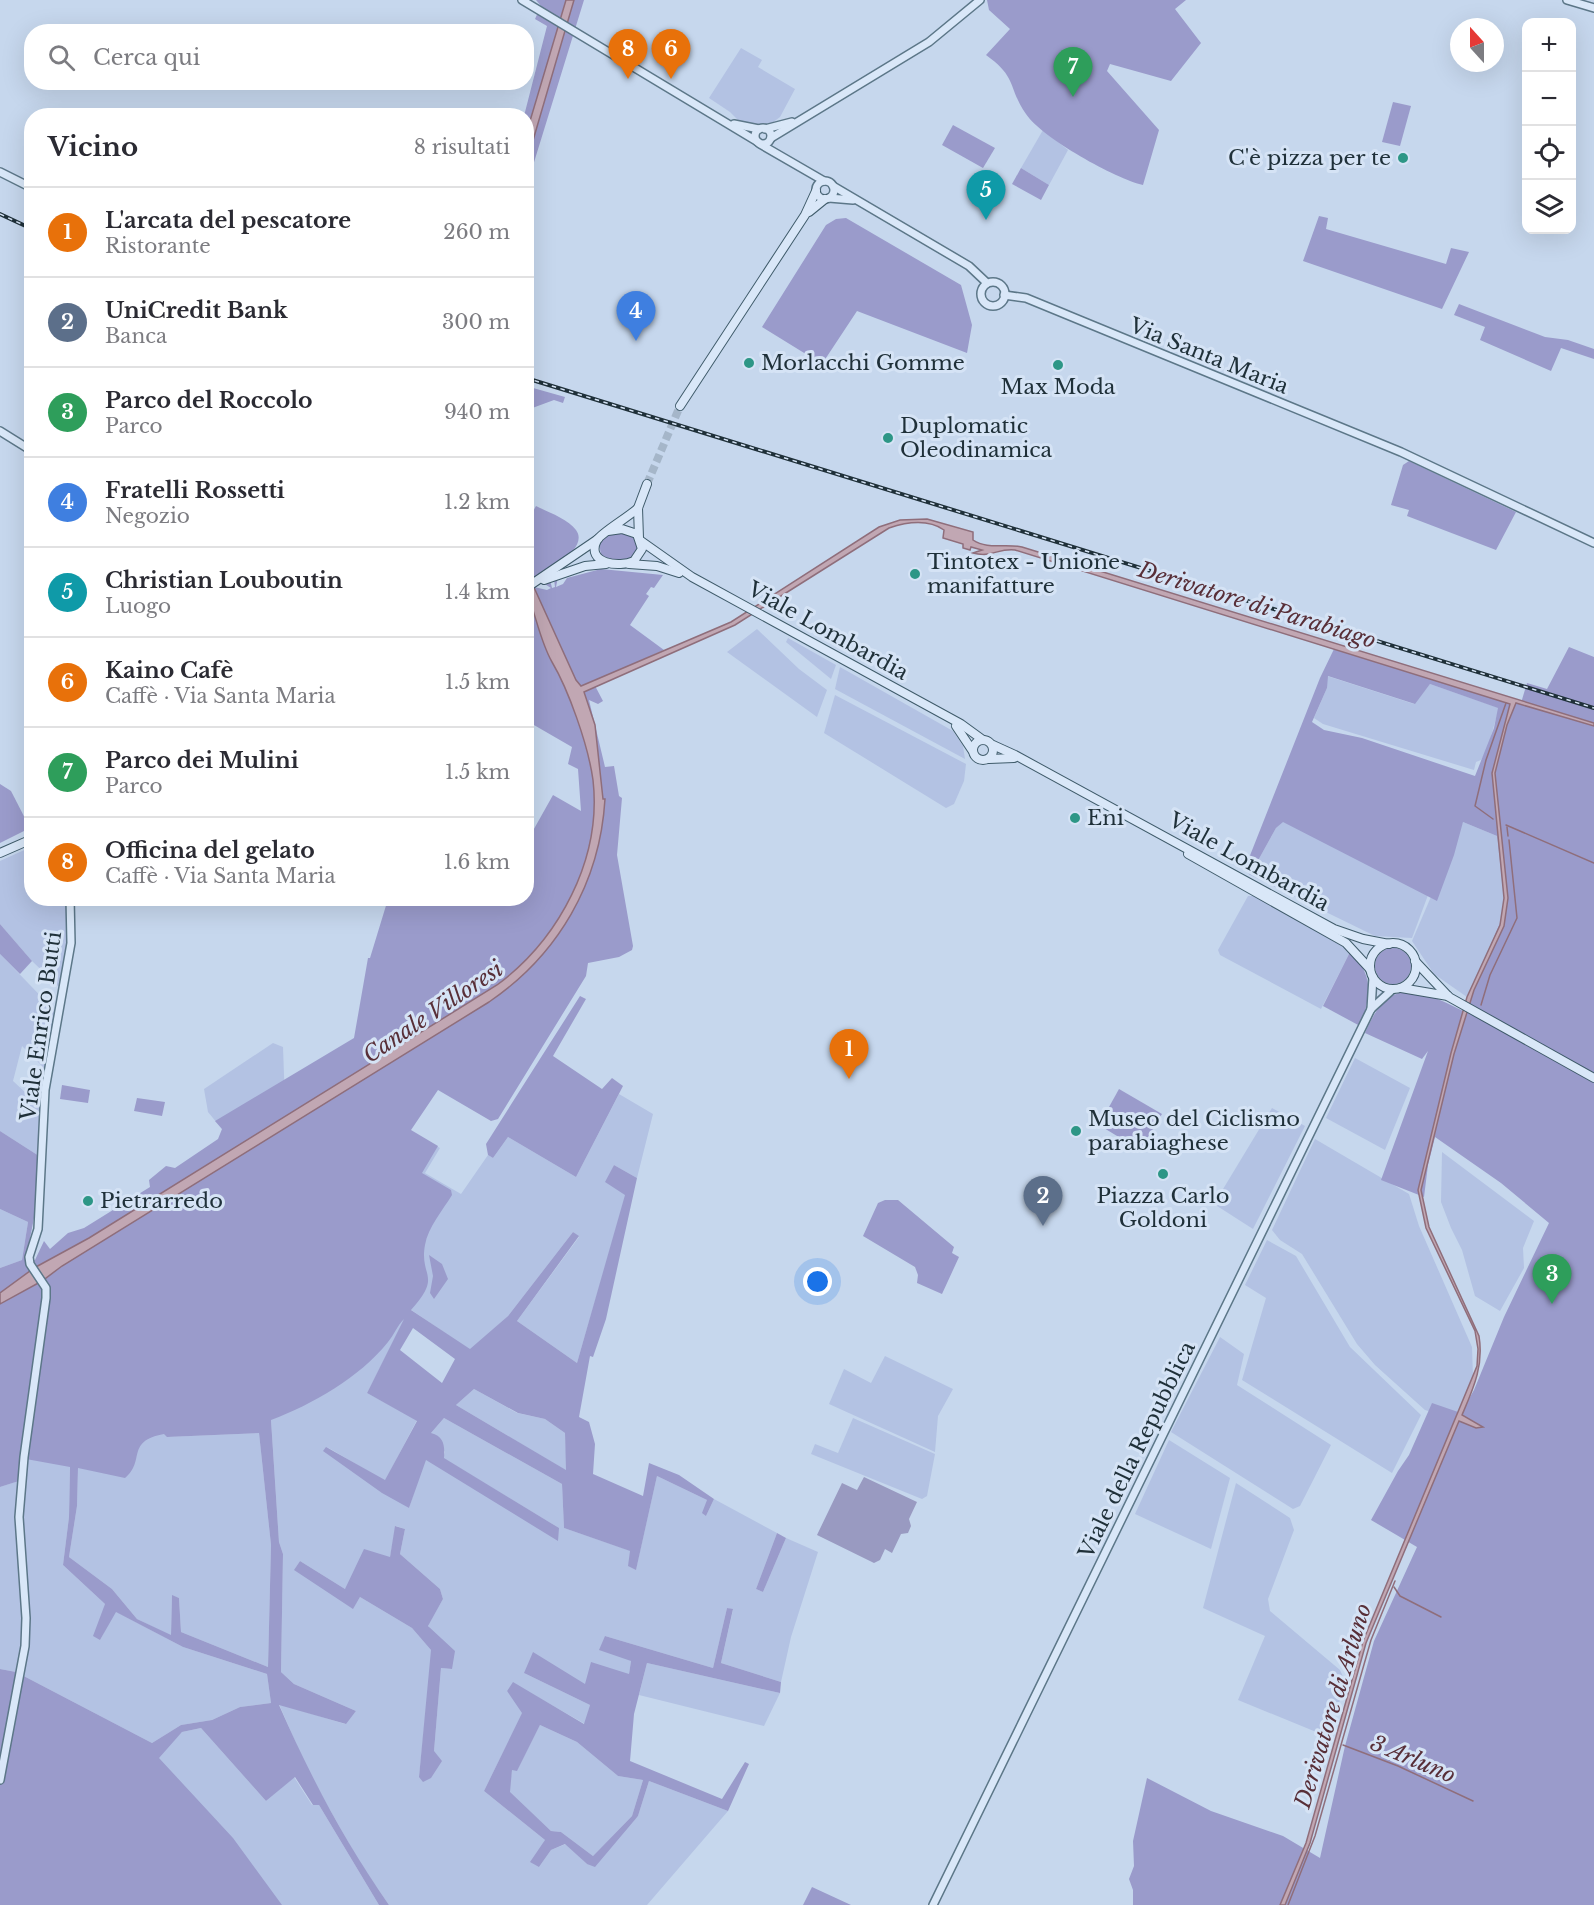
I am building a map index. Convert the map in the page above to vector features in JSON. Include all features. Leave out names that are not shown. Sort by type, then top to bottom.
[{"type":"main road","points":[[680,406],[805,215],[819,186]]},
{"type":"main road","points":[[805,215],[827,198]]},
{"type":"main road","points":[[628,564],[639,556],[638,508],[647,484]]},
{"type":"main road","points":[[608,531],[638,508]]},
{"type":"main road","name":"Viale Lombardia","points":[[534,584],[608,531],[626,530],[692,577],[946,717],[983,740],[1027,762],[1338,938],[1354,949],[1371,973]]},
{"type":"main road","points":[[598,539],[596,552],[606,564]]},
{"type":"main road","name":"Viale Lombardia","points":[[537,582],[585,566],[606,564],[657,566],[692,577]]},
{"type":"main road","name":"Viale Lombardia","points":[[946,717],[965,736],[979,760],[1009,757],[1027,762]]},
{"type":"main road","points":[[973,752],[975,743],[983,740]]},
{"type":"main road","points":[[989,759],[994,752],[993,745]]},
{"type":"main road","name":"Viale Lombardia","points":[[1096,801],[1334,929],[1363,939],[1389,944]]},
{"type":"main road","points":[[0,853],[24,841]]},
{"type":"main road","points":[[1449,997],[1381,986],[1371,973],[1374,952],[1389,944],[1405,947],[1449,997],[1594,1078]]},
{"type":"main road","points":[[1396,988],[1413,977],[1415,961]]},
{"type":"street","points":[[522,0],[759,143],[808,170],[819,186],[819,197],[827,198],[833,193],[833,186]]},
{"type":"street","points":[[1567,0],[1594,8]]},
{"type":"street","points":[[759,143],[771,139],[797,120],[929,42],[978,1]]},
{"type":"street","points":[[723,120],[745,128],[762,129],[797,120]]},
{"type":"street","points":[[762,129],[785,156]]},
{"type":"street","points":[[759,143],[756,134],[762,129]]},
{"type":"street","points":[[0,172],[24,184]]},
{"type":"street","name":"Via Santa Maria","points":[[819,186],[833,186],[862,202],[969,266],[987,283],[999,284],[1004,295]]},
{"type":"street","name":"Via Santa Maria","points":[[827,198],[862,202]]},
{"type":"street","name":"Via Santa Maria","points":[[987,283],[981,293],[986,304],[998,304],[1004,295]]},
{"type":"street","name":"Via Santa Maria","points":[[1004,295],[1026,298],[1401,452],[1594,543]]},
{"type":"street","points":[[0,431],[24,445]]},
{"type":"street","name":"Viale Enrico Butti","points":[[0,1779],[25,1646],[26,1618],[19,1517],[24,1457],[46,1288],[30,1264],[38,1229],[45,1090],[71,943],[70,906]]},
{"type":"street","points":[[1371,973],[1371,1009]]},
{"type":"street","points":[[1371,1009],[1396,988]]},
{"type":"street","name":"Viale della Repubblica","points":[[933,1905],[1371,1009]]},
{"type":"shaded area","points":[[536,0],[584,0],[534,162],[534,108],[526,108],[531,90],[534,90],[534,77],[547,26],[535,19],[541,6]]},
{"type":"shaded area","points":[[566,0],[574,0],[534,137],[534,108]]},
{"type":"shaded area","points":[[987,0],[1186,0],[1175,9],[1201,43],[1171,81],[1110,64],[1107,71],[1159,130],[1143,185],[1116,175],[1080,156],[1047,134],[1026,114],[1008,76],[986,55],[1010,29],[989,10]]},
{"type":"shaded area","points":[[741,48],[762,60],[758,67],[795,89],[780,117],[772,123],[760,125],[740,122],[709,98]]},
{"type":"shaded area","points":[[1393,102],[1411,106],[1400,146],[1382,142]]},
{"type":"shaded area","points":[[953,125],[995,148],[983,168],[942,145]]},
{"type":"shaded area","points":[[1043,130],[1068,150],[1049,185],[1021,168]]},
{"type":"shaded area","points":[[1021,168],[1049,185],[1041,200],[1012,184]]},
{"type":"shaded area","points":[[1319,216],[1328,218],[1326,229],[1446,264],[1451,248],[1469,252],[1442,309],[1303,261]]},
{"type":"shaded area","points":[[846,218],[961,285],[972,325],[967,353],[857,311],[822,364],[762,327],[826,225],[836,219]]},
{"type":"shaded area","points":[[1459,304],[1545,337],[1568,340],[1594,349],[1594,359],[1561,348],[1551,371],[1480,340],[1485,327],[1454,315]]},
{"type":"shaded area","points":[[534,388],[565,397],[563,403],[554,400],[534,407]]},
{"type":"shaded area","points":[[1409,461],[1516,512],[1496,550],[1407,516],[1409,510],[1391,505],[1403,465]]},
{"type":"shaded area","points":[[536,506],[568,522],[579,537],[572,552],[534,578],[534,510]]},
{"type":"shaded area","points":[[927,519],[973,532],[973,540],[985,545],[1022,547],[1594,723],[1594,726],[1516,703],[1507,725],[1495,773],[1508,898],[1504,926],[1474,990],[1454,1054],[1421,1190],[1429,1227],[1479,1336],[1479,1367],[1462,1415],[1483,1427],[1476,1428],[1459,1421],[1366,1643],[1310,1843],[1285,1905],[1280,1905],[1306,1843],[1363,1641],[1477,1366],[1478,1349],[1475,1331],[1426,1228],[1418,1190],[1467,997],[1500,925],[1504,898],[1492,773],[1510,704],[1015,550],[985,554],[973,553],[982,550],[971,547],[970,550],[963,548],[963,544],[943,538],[944,530],[931,524],[910,523],[889,528],[735,625],[584,692],[595,725],[603,799],[605,799],[594,860],[584,888],[555,939],[514,983],[489,1002],[62,1266],[42,1281],[0,1304],[0,1293],[34,1268],[89,1238],[497,985],[539,945],[557,921],[572,895],[591,839],[594,810],[593,780],[577,718],[544,645],[534,614],[534,587],[576,680],[581,686],[731,622],[879,527],[900,520]]},
{"type":"shaded area","points":[[617,531],[634,535],[639,548],[632,558],[614,561],[601,555],[599,543],[604,536]]},
{"type":"shaded area","points":[[601,569],[663,575],[654,588],[651,587],[646,594],[649,596],[630,625],[664,650],[593,682],[603,701],[598,704],[589,700],[605,767],[614,766],[619,796],[622,798],[617,855],[632,950],[619,957],[588,963],[586,976],[498,1119],[491,1121],[438,1090],[411,1130],[438,1146],[422,1173],[451,1190],[452,1195],[432,1225],[427,1238],[424,1256],[428,1282],[426,1290],[411,1310],[470,1349],[508,1316],[573,1232],[579,1236],[517,1321],[577,1363],[625,1195],[605,1182],[614,1165],[637,1178],[606,1319],[593,1357],[590,1356],[579,1417],[589,1422],[595,1444],[593,1474],[643,1496],[649,1463],[679,1475],[714,1499],[706,1516],[702,1513],[707,1500],[657,1476],[636,1570],[628,1566],[630,1551],[564,1528],[562,1484],[444,1418],[431,1433],[439,1436],[443,1442],[444,1458],[559,1528],[558,1541],[426,1460],[409,1508],[382,1493],[323,1451],[326,1447],[385,1480],[417,1421],[367,1393],[404,1319],[376,1355],[349,1378],[319,1398],[271,1420],[279,1542],[283,1554],[281,1672],[294,1684],[356,1711],[346,1724],[279,1705],[329,1808],[389,1905],[379,1905],[319,1805],[313,1805],[295,1777],[266,1801],[201,1728],[182,1732],[159,1758],[233,1838],[282,1905],[0,1905],[0,1669],[16,1672],[152,1743],[181,1725],[212,1720],[240,1707],[271,1703],[267,1674],[183,1647],[116,1612],[100,1640],[93,1636],[105,1604],[63,1565],[69,1517],[70,1467],[26,1459],[25,1479],[0,1487],[0,1268],[22,1260],[28,1222],[0,1209],[0,1131],[39,1156],[37,1203],[27,1253],[29,1263],[35,1260],[44,1241],[50,1249],[68,1233],[84,1228],[150,1187],[149,1180],[166,1166],[175,1168],[218,1139],[222,1129],[215,1121],[354,1038],[368,958],[370,958],[386,906],[534,906],[534,829],[553,795],[581,811],[578,769],[568,764],[572,747],[534,725],[534,587],[547,590],[551,588],[543,583],[550,580],[552,588],[555,587],[554,579],[558,577],[556,587],[563,584],[567,578]],"holes":[[[413,1328],[455,1359],[442,1383],[400,1350]],[[474,1389],[518,1413],[545,1419],[565,1433],[566,1470],[456,1405]],[[259,1433],[271,1545],[268,1667],[181,1632],[179,1598],[172,1595],[171,1635],[137,1619],[112,1589],[69,1557],[77,1506],[78,1468],[125,1478],[131,1472],[140,1447],[144,1441],[152,1437],[164,1434],[167,1437]]]},
{"type":"shaded area","points":[[757,629],[799,669],[827,690],[817,717],[727,652]]},
{"type":"shaded area","points":[[788,638],[836,665],[831,679],[786,642]]},
{"type":"shaded area","points":[[1569,647],[1594,657],[1594,1905],[1133,1905],[1133,1890],[1129,1879],[1134,1866],[1133,1841],[1147,1778],[1211,1811],[1283,1836],[1320,1858],[1345,1746],[1374,1641],[1417,1547],[1371,1520],[1409,1455],[1432,1403],[1461,1413],[1474,1390],[1504,1317],[1549,1223],[1501,1183],[1435,1137],[1428,1165],[1424,1197],[1381,1180],[1428,1051],[1422,1059],[1365,1033],[1374,1015],[1384,1003],[1394,995],[1405,992],[1431,996],[1463,1011],[1503,916],[1504,898],[1497,836],[1463,822],[1437,901],[1283,822],[1276,828],[1250,875],[1246,870],[1249,858],[1320,678],[1334,649],[1503,701],[1521,703],[1527,683],[1547,689]],"holes":[[[1328,676],[1415,704],[1430,684],[1498,708],[1494,728],[1475,776],[1362,738],[1324,730],[1312,722],[1327,688]]]},
{"type":"shaded area","points":[[840,667],[953,731],[963,746],[965,759],[835,689]]},
{"type":"shaded area","points":[[1327,676],[1414,704],[1430,684],[1499,708],[1487,750],[1481,760],[1476,762],[1474,770],[1323,724],[1314,718],[1327,688]]},
{"type":"shaded area","points":[[835,695],[966,764],[964,781],[954,804],[946,808],[824,733]]},
{"type":"shaded area","points":[[0,784],[11,791],[24,816],[24,831],[0,843]]},
{"type":"shaded area","points":[[1288,816],[1443,855],[1412,938],[1375,936],[1250,875],[1276,828]]},
{"type":"shaded area","points":[[1463,822],[1497,836],[1504,898],[1500,925],[1467,997],[1434,974],[1412,941]]},
{"type":"shaded area","points":[[24,850],[24,906],[67,906],[67,944],[60,988],[32,961],[0,924],[0,861]]},
{"type":"shaded area","points":[[1248,896],[1257,896],[1351,950],[1321,1009],[1220,955],[1218,950]]},
{"type":"shaded area","points":[[0,924],[32,961],[20,974],[0,954]]},
{"type":"shaded area","points":[[1393,948],[1406,953],[1411,966],[1406,979],[1393,984],[1380,979],[1375,966],[1380,953]]},
{"type":"shaded area","points":[[1351,950],[1363,969],[1368,986],[1367,1004],[1360,1026],[1323,1006]]},
{"type":"shaded area","points":[[0,954],[57,1013],[47,1071],[22,1046],[13,1081],[42,1108],[39,1156],[0,1131]]},
{"type":"shaded area","points":[[580,996],[586,999],[553,1056],[602,1089],[612,1078],[623,1086],[576,1177],[508,1137],[493,1158],[488,1155],[486,1144]]},
{"type":"shaded area","points":[[273,1043],[283,1047],[285,1103],[245,1129],[222,1129],[208,1112],[204,1089]]},
{"type":"shaded area","points":[[1355,1058],[1410,1088],[1385,1150],[1326,1118]]},
{"type":"shaded area","points":[[62,1085],[90,1090],[88,1103],[60,1099]]},
{"type":"shaded area","points":[[1119,1089],[1162,1114],[1140,1150],[1099,1125]]},
{"type":"shaded area","points":[[619,1094],[653,1114],[637,1178],[614,1165],[606,1182],[626,1195],[577,1363],[517,1321],[579,1237],[573,1232],[508,1316],[470,1350],[410,1309],[367,1393],[417,1420],[385,1481],[327,1447],[409,1508],[425,1459],[559,1528],[443,1458],[445,1452],[431,1433],[444,1418],[562,1484],[564,1528],[631,1551],[636,1569],[657,1476],[707,1500],[706,1516],[714,1499],[777,1533],[756,1589],[763,1592],[786,1538],[818,1552],[791,1637],[781,1682],[721,1663],[733,1610],[727,1608],[713,1668],[605,1636],[631,1661],[629,1674],[585,1685],[524,1673],[590,1705],[585,1724],[513,1683],[507,1691],[523,1712],[484,1791],[545,1840],[539,1867],[551,1850],[566,1844],[587,1864],[638,1816],[649,1781],[728,1811],[647,1905],[389,1905],[360,1863],[307,1769],[279,1704],[345,1724],[356,1711],[294,1684],[281,1672],[283,1554],[279,1542],[270,1404],[167,1437],[259,1433],[271,1545],[268,1667],[181,1632],[179,1598],[172,1596],[171,1636],[137,1619],[112,1589],[69,1557],[77,1506],[78,1465],[354,1103],[440,1148],[425,1173],[461,1194],[488,1155],[493,1158],[508,1137],[576,1177]],"holes":[[[396,1526],[405,1529],[400,1554],[440,1589],[443,1599],[428,1625],[452,1669],[441,1668],[434,1751],[419,1777],[432,1651],[412,1628],[360,1597],[353,1608],[295,1569],[300,1561],[345,1589],[390,1557]]]},
{"type":"shaded area","points":[[137,1098],[165,1102],[162,1116],[134,1111]]},
{"type":"shaded area","points":[[1272,1108],[1305,1126],[1253,1229],[1214,1204]]},
{"type":"shaded area","points":[[1315,1139],[1409,1194],[1419,1226],[1472,1347],[1473,1378],[1454,1419],[1425,1410],[1375,1365],[1357,1344],[1302,1254],[1280,1240],[1272,1230]]},
{"type":"shaded area","points":[[1442,1152],[1534,1221],[1523,1248],[1524,1268],[1500,1311],[1475,1296],[1462,1250],[1441,1202]]},
{"type":"shaded area","points":[[885,1200],[898,1200],[954,1247],[952,1253],[959,1257],[942,1294],[917,1283],[918,1275],[915,1267],[863,1236],[878,1203]]},
{"type":"shaded area","points":[[0,1209],[28,1222],[22,1260],[0,1268]]},
{"type":"shaded area","points":[[1267,1240],[1296,1256],[1350,1347],[1421,1415],[1392,1473],[1242,1380],[1266,1298],[1245,1285]]},
{"type":"shaded area","points":[[429,1255],[442,1264],[448,1279],[434,1299],[430,1293],[433,1276]]},
{"type":"shaded area","points":[[1220,1337],[1244,1354],[1237,1385],[1331,1445],[1300,1506],[1293,1509],[1171,1432]]},
{"type":"shaded area","points":[[885,1356],[953,1389],[938,1416],[935,1452],[829,1404],[844,1369],[871,1383]]},
{"type":"shaded area","points":[[474,1389],[517,1413],[545,1419],[565,1433],[567,1471],[456,1405]]},
{"type":"shaded area","points":[[853,1418],[935,1454],[927,1496],[922,1499],[811,1454],[815,1444],[838,1453]]},
{"type":"shaded area","points":[[1169,1440],[1230,1478],[1211,1549],[1135,1514]]},
{"type":"shaded area","points":[[30,1456],[70,1463],[69,1517],[63,1565],[105,1604],[100,1640],[115,1611],[183,1647],[267,1674],[271,1703],[240,1707],[212,1720],[181,1725],[152,1743],[16,1672],[0,1669],[0,1487],[15,1482]]},
{"type":"shaded area","points":[[864,1477],[917,1502],[909,1519],[911,1526],[908,1533],[901,1534],[892,1553],[885,1549],[880,1560],[874,1563],[817,1535],[842,1483],[857,1490]]},
{"type":"shaded area","points":[[1236,1483],[1290,1518],[1294,1530],[1268,1599],[1270,1611],[1340,1670],[1344,1679],[1345,1687],[1326,1736],[1238,1700],[1265,1636],[1203,1608]]},
{"type":"shaded area","points":[[395,1526],[405,1529],[400,1554],[440,1589],[443,1599],[428,1626],[455,1651],[452,1669],[441,1668],[434,1751],[442,1761],[431,1778],[423,1782],[419,1777],[431,1650],[412,1628],[360,1597],[353,1609],[294,1570],[300,1561],[345,1589],[364,1549],[390,1557]]},
{"type":"shaded area","points":[[777,1533],[786,1538],[763,1592],[756,1589]]},
{"type":"shaded area","points":[[727,1608],[733,1609],[721,1663],[781,1682],[780,1693],[647,1663],[634,1714],[630,1761],[722,1799],[745,1762],[749,1764],[728,1811],[649,1781],[638,1816],[595,1867],[587,1864],[565,1844],[551,1850],[539,1867],[530,1862],[545,1840],[484,1791],[522,1713],[507,1691],[513,1682],[584,1724],[590,1705],[524,1673],[533,1652],[585,1684],[591,1662],[629,1674],[631,1661],[599,1650],[605,1636],[713,1668]],"holes":[[[540,1725],[577,1742],[618,1776],[643,1780],[632,1816],[593,1856],[561,1832],[551,1831],[510,1792],[512,1770],[517,1771]]]},
{"type":"shaded area","points":[[647,1663],[780,1693],[764,1726],[639,1695]]},
{"type":"shaded area","points":[[540,1725],[577,1742],[618,1776],[643,1780],[632,1816],[593,1856],[561,1832],[551,1831],[509,1792],[512,1769],[517,1770]]},
{"type":"shaded area","points":[[201,1728],[266,1801],[294,1777],[312,1805],[319,1805],[379,1905],[10,1905],[182,1732]]},
{"type":"shaded area","points":[[812,1887],[851,1905],[803,1905]]},
{"type":"waterway","points":[[1493,819],[1475,806],[1486,760],[1506,703]]},
{"type":"waterway","points":[[1506,825],[1594,863]]},
{"type":"waterway","points":[[1507,827],[1508,836]]},
{"type":"waterway","points":[[1481,1005],[1490,975],[1517,918],[1509,840]]},
{"type":"waterway","name":"3 Arluno","points":[[1288,1905],[1315,1836],[1371,1640],[1395,1581]]},
{"type":"waterway","name":"3 Arluno","points":[[1394,1587],[1400,1596],[1441,1617]]},
{"type":"waterway","name":"3 Arluno","points":[[1343,1745],[1398,1766],[1473,1801]]},
{"type":"tunnel","points":[[647,484],[680,406]]},
{"type":"railway","points":[[0,214],[24,225]]},
{"type":"railway","points":[[534,380],[1594,708]]},
{"type":"place","name":"Officina del gelato","points":[[628,79]]},
{"type":"place","name":"Kaino Cafè","points":[[671,79]]},
{"type":"place","name":"Parco dei Mulini","points":[[1073,97]]},
{"type":"place","name":"C'è pizza per te","points":[[1403,158]]},
{"type":"place","name":"Christian Louboutin","points":[[986,220]]},
{"type":"place","name":"Fratelli Rossetti","points":[[636,341]]},
{"type":"place","name":"Morlacchi Gomme","points":[[749,363]]},
{"type":"place","name":"Max Moda","points":[[1058,365]]},
{"type":"place","name":"Duplomatic Oleodinamica","points":[[888,438]]},
{"type":"place","name":"Tintotex - Unione manifatture","points":[[915,574]]},
{"type":"place","name":"Eni","points":[[1075,818]]},
{"type":"place","name":"L'arcata del pescatore","points":[[849,1079]]},
{"type":"place","name":"Museo del Ciclismo parabiaghese","points":[[1076,1131]]},
{"type":"place","name":"Piazza Carlo Goldoni","points":[[1163,1174]]},
{"type":"place","name":"Pietrarredo","points":[[88,1201]]},
{"type":"place","name":"UniCredit Bank","points":[[1043,1226]]},
{"type":"place","name":"Parco del Roccolo","points":[[1552,1304]]},
{"type":"water label","name":"Derivatore di Parabiago","points":[[1257,605]]},
{"type":"water label","name":"Canale Villoresi","points":[[433,1012]]},
{"type":"water label","name":"Derivatore di Arluno","points":[[1333,1706]]}]
